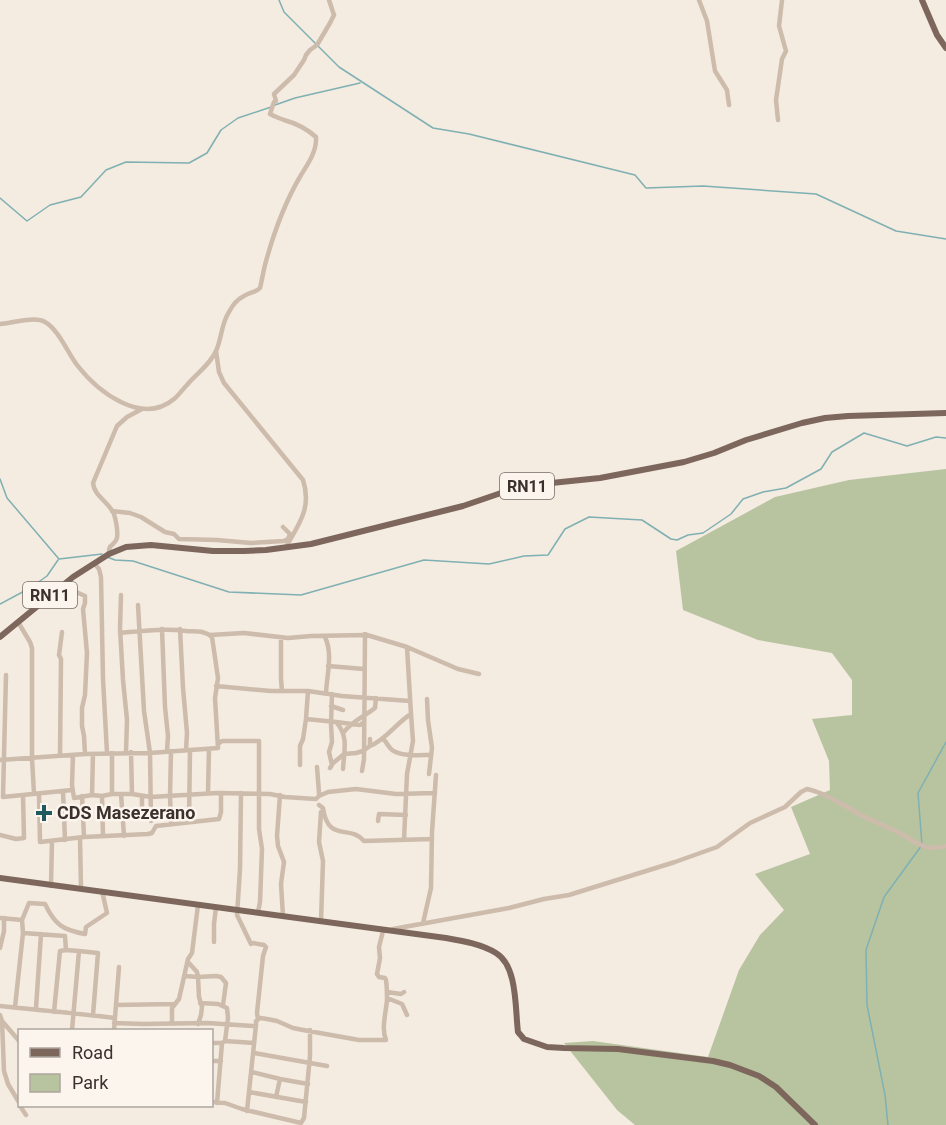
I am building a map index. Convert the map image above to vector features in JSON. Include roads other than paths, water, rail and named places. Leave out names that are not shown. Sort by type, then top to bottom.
[{"type":"main road","points":[[921,0],[937,35],[946,48]]},
{"type":"main road","name":"RN11","points":[[0,637],[94,563],[126,547],[142,545],[231,551],[285,548],[463,506],[532,485],[600,478],[684,462],[759,436],[825,418],[946,413]]},
{"type":"main road","points":[[0,878],[468,942],[499,954],[508,966],[513,982],[518,1032],[528,1041],[547,1047],[618,1048],[720,1062],[750,1072],[776,1087],[815,1125]]},
{"type":"street","points":[[106,556],[117,537],[112,511],[94,489],[93,483],[117,426],[127,417],[142,409],[160,406],[173,400],[209,362],[216,351],[222,326],[228,313],[243,296],[256,292],[260,288],[272,240],[316,144],[316,137],[310,131],[270,114],[276,101],[274,94],[294,75],[306,55],[317,45],[330,23],[334,15],[329,0]]},
{"type":"street","points":[[699,0],[706,14],[715,71],[727,90],[729,105]]},
{"type":"street","points":[[778,120],[776,100],[782,59],[786,51],[779,26],[782,0]]},
{"type":"street","points":[[0,324],[29,320],[46,322],[93,383],[120,402],[142,409]]},
{"type":"street","points":[[216,351],[219,372],[224,383],[303,480],[307,496],[303,516],[285,548]]},
{"type":"street","points":[[112,511],[141,517],[165,532],[174,534],[179,539],[251,543],[284,541],[290,534],[283,527]]},
{"type":"street","points":[[94,563],[101,577],[103,679],[112,794]]},
{"type":"street","points":[[68,582],[74,591],[85,596],[86,603],[83,609],[87,653],[82,708],[85,754]]},
{"type":"street","points":[[121,595],[120,633],[132,794]]},
{"type":"street","points":[[138,604],[144,706],[150,753],[151,821]]},
{"type":"street","points":[[18,622],[32,648],[32,758],[40,842],[148,834],[152,833],[156,826],[219,819],[221,793]]},
{"type":"street","points":[[162,629],[171,823]]},
{"type":"street","points":[[120,633],[180,629],[210,634],[244,633],[281,638],[365,634],[406,646],[458,669],[479,674]]},
{"type":"street","points":[[180,629],[188,750],[189,822]]},
{"type":"street","points":[[60,755],[61,659],[59,655],[62,632]]},
{"type":"street","points":[[2,760],[218,748],[215,698],[217,668],[210,634]]},
{"type":"street","points":[[362,771],[365,634]]},
{"type":"street","points":[[325,637],[328,644],[329,694],[334,721],[329,752],[331,766],[344,754],[356,753],[373,746],[383,739],[400,720],[411,714]]},
{"type":"street","points":[[281,638],[282,691]]},
{"type":"street","points":[[404,840],[407,774],[413,741],[406,646]]},
{"type":"street","points":[[321,662],[364,669]]},
{"type":"street","points":[[6,675],[2,797],[72,790]]},
{"type":"street","points":[[216,687],[308,691],[410,701]]},
{"type":"street","points":[[300,765],[300,746],[306,719],[308,691]]},
{"type":"street","points":[[331,706],[342,696]]},
{"type":"street","points":[[344,732],[364,714],[375,708],[376,698]]},
{"type":"street","points":[[428,699],[432,748],[429,774]]},
{"type":"street","points":[[331,706],[344,710]]},
{"type":"street","points":[[306,719],[360,725],[364,722]]},
{"type":"street","points":[[334,721],[344,732],[346,742],[343,769]]},
{"type":"street","points":[[370,739],[370,746]]},
{"type":"street","points":[[383,739],[392,750],[400,753],[431,755]]},
{"type":"street","points":[[218,744],[222,741],[259,741],[259,829],[262,856],[258,912]]},
{"type":"street","points":[[208,749],[208,793]]},
{"type":"street","points":[[92,795],[93,754]]},
{"type":"street","points":[[73,755],[72,790],[74,798],[112,794],[150,797],[208,793],[317,797],[328,792],[356,789],[396,794],[435,793]]},
{"type":"street","points":[[318,767],[317,797],[321,817],[319,842],[323,861],[321,921]]},
{"type":"street","points":[[423,923],[431,888],[436,774]]},
{"type":"street","points":[[258,1019],[273,1020],[293,1028],[359,1040],[386,1040],[384,1038],[386,980],[377,975],[379,947],[383,931],[569,895],[675,862],[717,847],[750,823],[785,807],[803,790],[818,793],[925,847],[934,849],[946,846]]},
{"type":"street","points":[[63,791],[65,840]]},
{"type":"street","points":[[241,793],[237,915],[251,944],[266,947],[256,1021],[248,1111]]},
{"type":"street","points":[[120,794],[124,836]]},
{"type":"street","points":[[0,835],[16,839],[24,838],[23,795]]},
{"type":"street","points":[[280,795],[277,836],[284,862],[281,884],[283,916]]},
{"type":"street","points":[[81,889],[82,796]]},
{"type":"street","points":[[102,796],[103,836]]},
{"type":"street","points":[[142,796],[142,810]]},
{"type":"street","points":[[319,805],[323,808],[325,820],[338,831],[358,835],[364,841],[432,839]]},
{"type":"street","points":[[378,821],[379,814],[406,815]]},
{"type":"street","points":[[51,886],[52,841]]},
{"type":"street","points":[[15,1007],[22,920],[29,903],[45,904],[51,916],[62,928],[85,934],[86,927],[107,913],[102,891]]},
{"type":"street","points":[[170,1029],[172,1008],[179,999],[192,953],[198,904]]},
{"type":"street","points":[[214,942],[216,907]]},
{"type":"street","points":[[0,948],[4,932],[2,918],[22,920]]},
{"type":"street","points":[[22,933],[65,936],[66,950]]},
{"type":"street","points":[[36,1008],[41,934]]},
{"type":"street","points":[[54,1012],[60,951],[66,950],[98,953],[93,1015]]},
{"type":"street","points":[[72,1029],[79,951]]},
{"type":"street","points":[[188,962],[198,977],[202,1006],[198,1024]]},
{"type":"street","points":[[114,1029],[119,968]]},
{"type":"street","points":[[185,976],[221,978],[226,983],[223,1005]]},
{"type":"street","points":[[387,995],[404,993]]},
{"type":"street","points":[[387,995],[402,1004],[407,1015]]},
{"type":"street","points":[[200,1003],[223,1005],[228,1011],[214,1102],[225,1103],[248,1111],[301,1123],[304,1118],[310,1063],[310,1030]]},
{"type":"street","points":[[116,1005],[174,1004]]},
{"type":"street","points":[[0,1006],[93,1015],[143,1024],[256,1025]]},
{"type":"street","points":[[0,1015],[18,1040]]},
{"type":"street","points":[[3,1021],[4,1071],[18,1102]]},
{"type":"street","points":[[142,1029],[143,1024]]},
{"type":"street","points":[[213,1043],[254,1043]]},
{"type":"street","points":[[254,1053],[327,1066]]},
{"type":"street","points":[[213,1061],[221,1061]]},
{"type":"street","points":[[252,1071],[280,1079],[308,1083]]},
{"type":"street","points":[[276,1097],[280,1079]]},
{"type":"street","points":[[249,1092],[306,1102]]},
{"type":"street","points":[[21,1107],[26,1115]]},
{"type":"waterway","points":[[279,0],[284,12],[339,67],[433,128],[469,134],[635,175],[646,188],[703,186],[816,194],[896,231],[946,239]]},
{"type":"waterway","points":[[275,105],[360,83]]},
{"type":"waterway","points":[[0,198],[27,221],[50,205],[81,197],[106,170],[126,162],[189,163],[207,153],[221,130],[238,118],[271,107]]},
{"type":"waterway","points":[[107,557],[133,561],[229,592],[301,595],[424,560],[489,564],[524,556],[548,555],[565,529],[589,517],[642,520],[671,539],[677,540],[688,535],[703,533],[731,514],[743,499],[763,492],[786,488],[821,469],[832,452],[864,433],[907,446],[936,437],[946,438]]},
{"type":"waterway","points":[[0,479],[7,498],[59,559],[102,554]]},
{"type":"waterway","points":[[0,604],[47,576],[58,560]]},
{"type":"waterway","points":[[888,1125],[885,1095],[867,1005],[866,950],[884,897],[922,845],[918,793],[946,742]]},
{"type":"place","name":"CDS Masezerano","points":[[44,813]]}]
